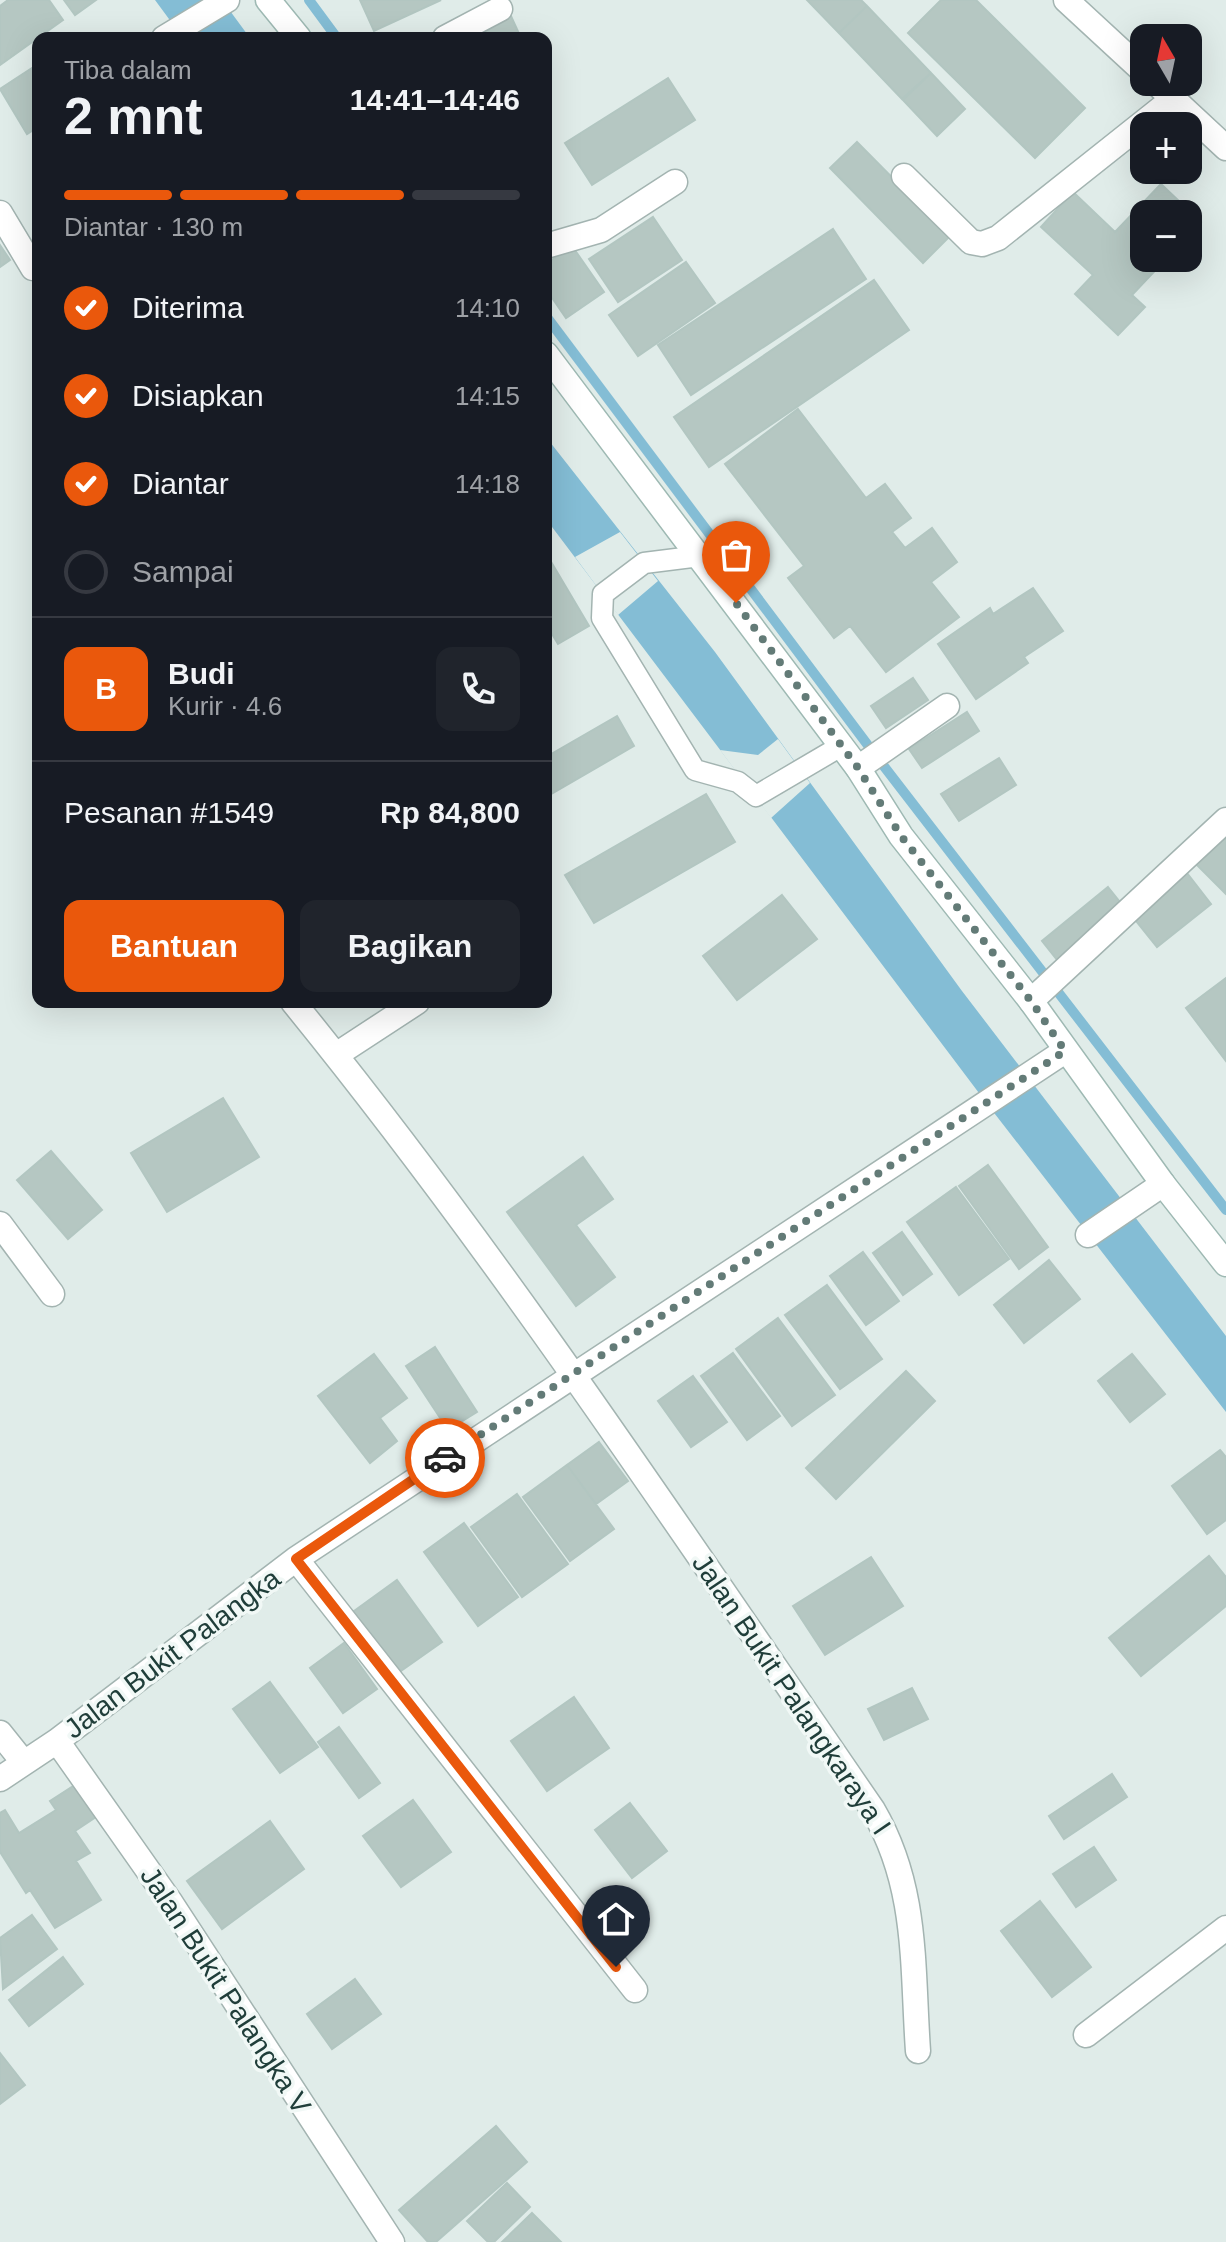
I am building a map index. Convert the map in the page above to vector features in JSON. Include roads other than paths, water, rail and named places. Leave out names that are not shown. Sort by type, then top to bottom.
[{"type":"street","points":[[268,0],[294,32]]},
{"type":"street","points":[[1066,0],[1130,59]]},
{"type":"street","points":[[173,32],[225,1]]},
{"type":"street","points":[[456,32],[500,9]]},
{"type":"street","points":[[1170,96],[1224,141]]},
{"type":"street","points":[[904,176],[971,242],[982,244],[998,238],[1173,99]]},
{"type":"street","points":[[552,244],[601,230],[675,182]]},
{"type":"street","points":[[0,213],[32,266]]},
{"type":"street","points":[[552,362],[858,768],[901,836],[1031,1001],[1163,1184],[1226,1264]]},
{"type":"street","points":[[858,768],[947,706]]},
{"type":"street","points":[[1031,1001],[1226,820]]},
{"type":"street","name":"Jalan Bukit Palangkaraya I","points":[[298,1008],[572,1374],[732,1600],[891,1842],[909,1907],[918,2051]]},
{"type":"street","points":[[336,1055],[408,1008]]},
{"type":"street","name":"Jalan Bukit Palangka","points":[[0,1779],[57,1741],[296,1559],[572,1374],[988,1105],[1065,1051]]},
{"type":"street","points":[[1088,1235],[1163,1184]]},
{"type":"street","points":[[0,1224],[52,1294]]},
{"type":"street","points":[[296,1559],[635,1990]]},
{"type":"street","points":[[0,1733],[24,1763]]},
{"type":"street","name":"Jalan Bukit Palangka V","points":[[57,1741],[171,1903],[392,2242]]},
{"type":"street","points":[[1086,2035],[1226,1928]]},
{"type":"lane","points":[[700,556],[644,563],[603,594],[602,618],[695,770],[738,782],[756,796],[841,746]]},
{"type":"water","points":[[155,0],[222,0],[246,32],[179,32]]},
{"type":"water","points":[[552,445],[715,652],[962,991],[1226,1336],[1226,1412],[988,1105],[552,527]]},
{"type":"waterway","points":[[309,0],[333,32]]},
{"type":"waterway","points":[[552,324],[876,756],[1226,1210]]}]
